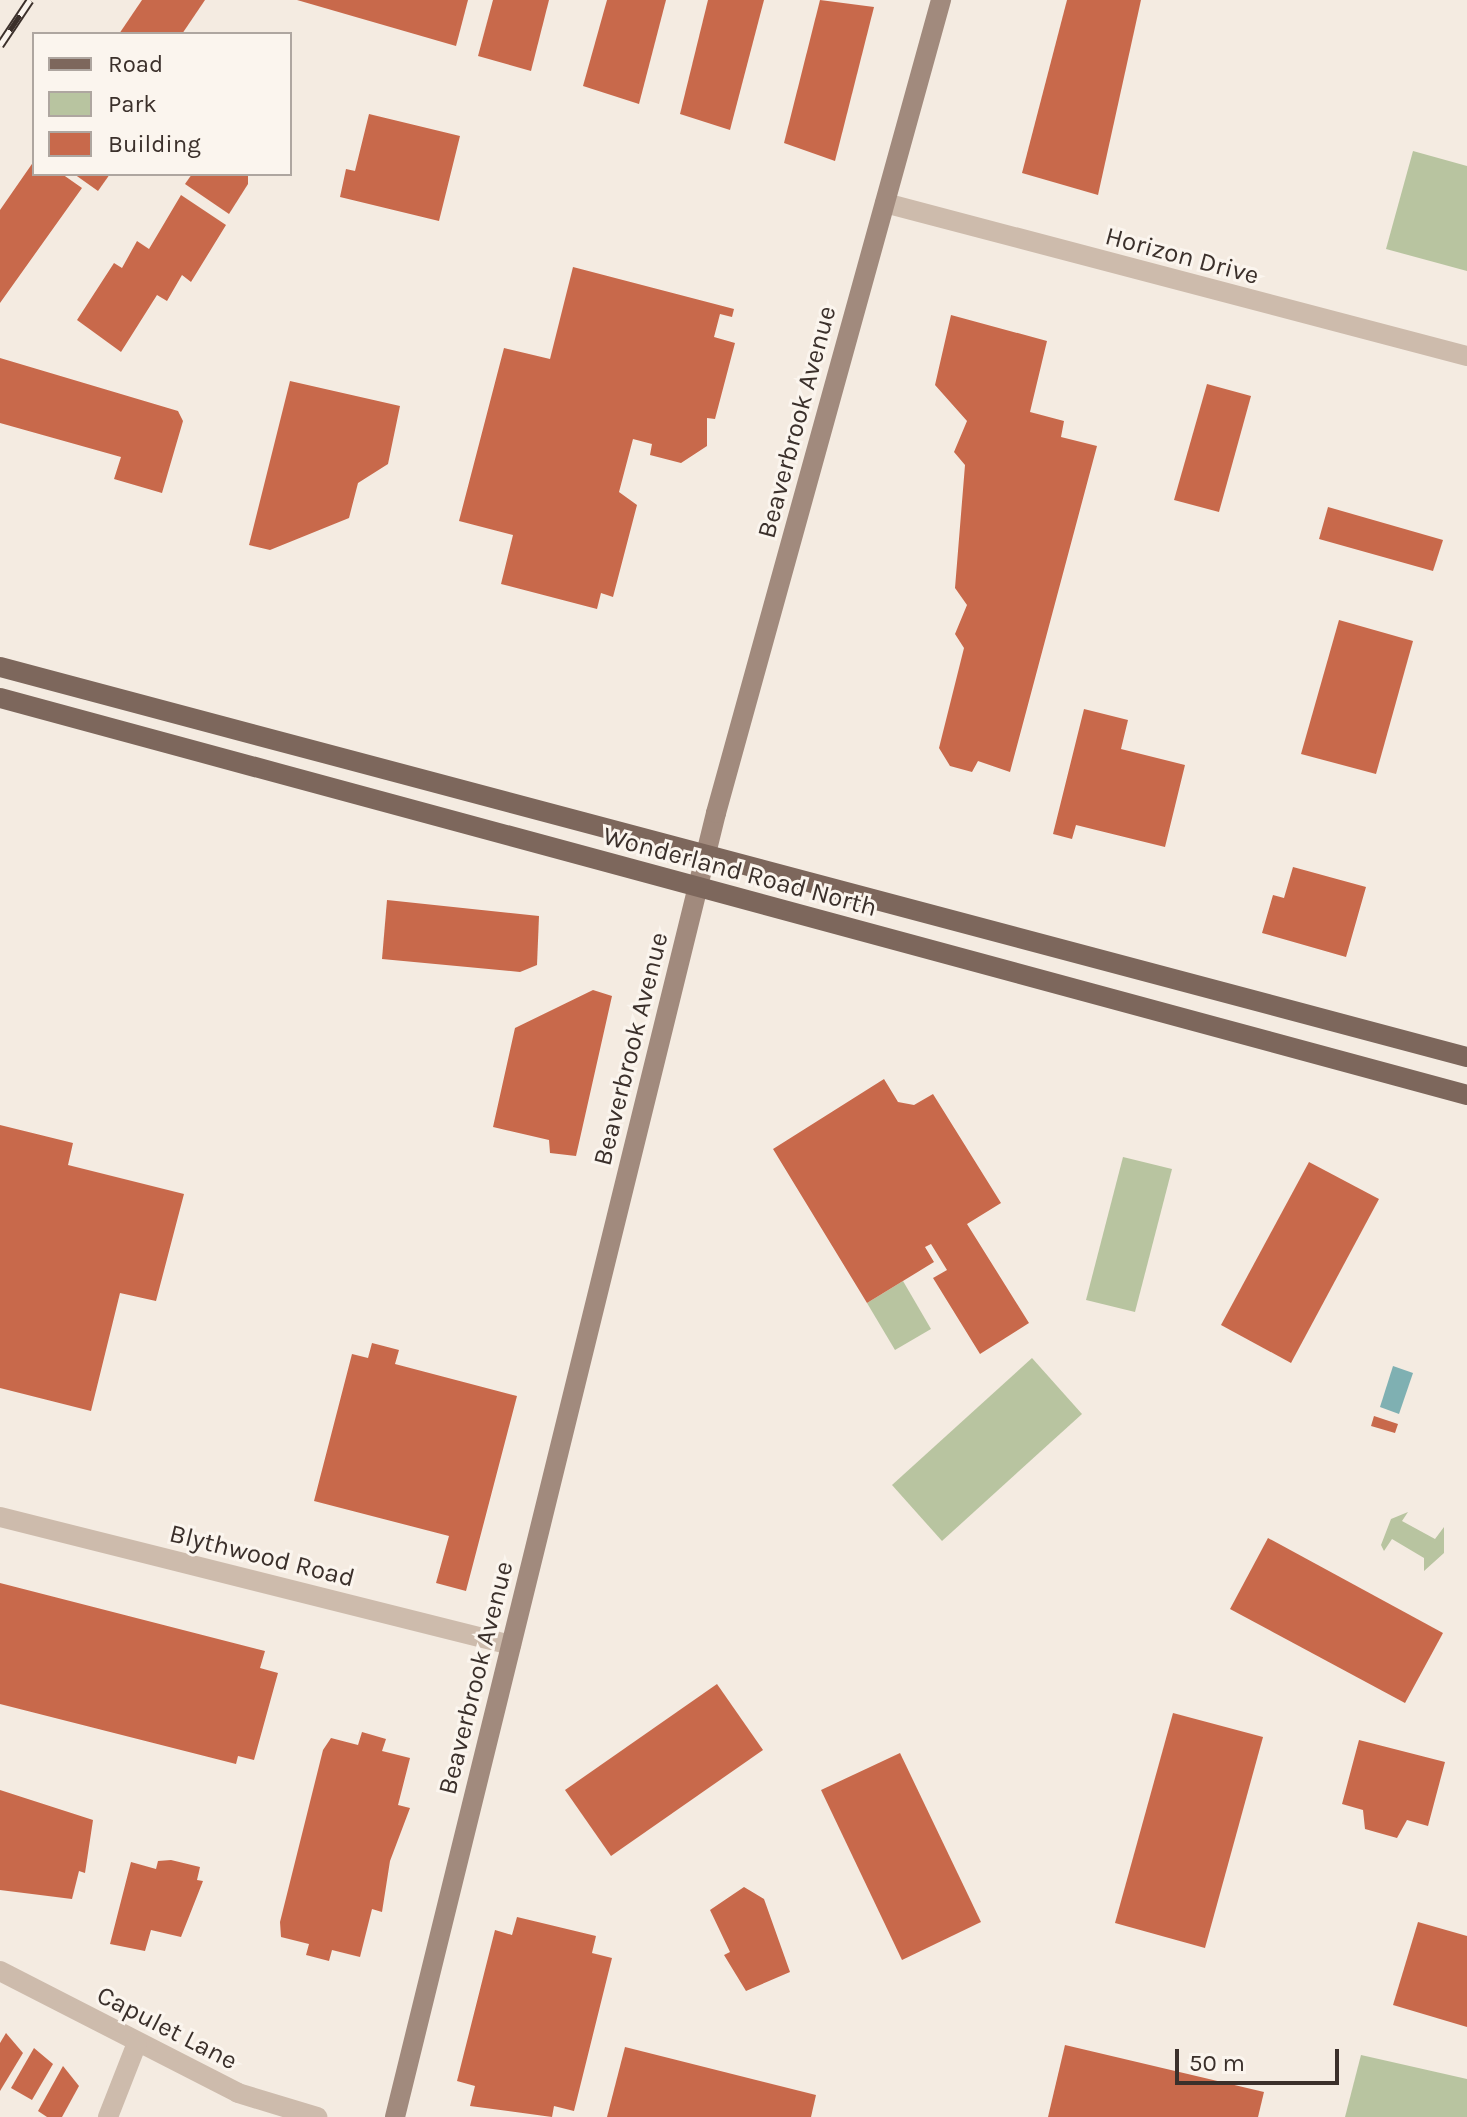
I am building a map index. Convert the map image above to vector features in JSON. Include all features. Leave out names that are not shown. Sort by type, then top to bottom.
[{"type":"main road","name":"Wonderland Road North","points":[[0,667],[1467,1057]]},
{"type":"main road","name":"Wonderland Road North","points":[[0,698],[1467,1095]]},
{"type":"street","name":"Beaverbrook Avenue","points":[[395,2117],[698,888],[941,0]]},
{"type":"street","name":"Horizon Drive","points":[[885,203],[1467,356]]},
{"type":"street","name":"Blythwood Road","points":[[0,1517],[511,1645]]},
{"type":"street","name":"Capulet Lane","points":[[0,1971],[238,2093],[317,2117]]},
{"type":"street","points":[[108,2117],[137,2043]]},
{"type":"green space","points":[[1413,151],[1467,166],[1467,271],[1386,249]]},
{"type":"green space","points":[[1123,1157],[1172,1169],[1135,1312],[1086,1300]]},
{"type":"green space","points":[[903,1281],[931,1329],[895,1350],[867,1303]]},
{"type":"green space","points":[[1032,1358],[1082,1414],[942,1541],[892,1485]]},
{"type":"green space","points":[[1408,1512],[1402,1521],[1435,1539],[1444,1527],[1444,1553],[1424,1571],[1424,1558],[1392,1539],[1384,1551],[1381,1545],[1391,1519]]},
{"type":"green space","points":[[1361,2055],[1467,2079],[1467,2117],[1345,2117]]},
{"type":"water","points":[[1393,1366],[1413,1373],[1399,1414],[1380,1407]]},
{"type":"building","points":[[142,0],[205,0],[183,32],[120,32]]},
{"type":"building","points":[[297,0],[468,0],[456,46]]},
{"type":"building","points":[[493,0],[549,0],[531,71],[478,56]]},
{"type":"building","points":[[607,0],[666,0],[639,104],[583,86]]},
{"type":"building","points":[[708,0],[764,0],[730,130],[680,114]]},
{"type":"building","points":[[820,0],[874,7],[835,161],[784,143]]},
{"type":"building","points":[[1067,0],[1141,0],[1098,195],[1022,173]]},
{"type":"building","points":[[369,114],[460,136],[439,221],[340,197],[346,169],[355,171]]},
{"type":"building","points":[[32,164],[32,176],[65,176],[82,188],[0,303],[0,210]]},
{"type":"building","points":[[77,176],[109,176],[98,191]]},
{"type":"building","points":[[191,176],[248,176],[248,184],[229,214],[185,184]]},
{"type":"building","points":[[181,195],[226,225],[191,282],[182,275],[167,301],[157,295],[121,352],[77,320],[114,263],[122,268],[137,241],[149,249]]},
{"type":"building","points":[[573,267],[734,309],[732,317],[720,314],[714,337],[735,343],[715,419],[707,418],[707,446],[681,463],[650,455],[652,444],[633,439],[619,492],[637,505],[613,597],[601,593],[597,609],[501,584],[513,535],[459,521],[504,348],[550,359]]},
{"type":"building","points":[[951,315],[1047,341],[1030,412],[1064,421],[1061,437],[1097,446],[1010,772],[978,761],[972,772],[950,766],[939,748],[964,648],[955,634],[967,605],[955,588],[965,465],[954,452],[967,421],[935,385]]},
{"type":"building","points":[[0,358],[178,411],[183,421],[162,493],[114,479],[121,457],[0,423]]},
{"type":"building","points":[[290,381],[400,406],[388,464],[358,483],[349,518],[270,550],[249,545]]},
{"type":"building","points":[[1207,384],[1251,396],[1219,512],[1174,500]]},
{"type":"building","points":[[1328,507],[1443,540],[1433,571],[1319,539]]},
{"type":"building","points":[[1339,620],[1413,641],[1376,774],[1301,754]]},
{"type":"building","points":[[1084,709],[1128,720],[1121,749],[1185,765],[1165,847],[1076,825],[1072,839],[1053,834]]},
{"type":"building","points":[[1293,867],[1366,887],[1346,957],[1262,933],[1273,895],[1284,898]]},
{"type":"building","points":[[387,900],[539,916],[537,965],[520,972],[382,959]]},
{"type":"building","points":[[593,990],[612,996],[576,1156],[550,1153],[549,1140],[493,1127],[515,1028]]},
{"type":"building","points":[[884,1079],[898,1102],[914,1105],[933,1094],[1001,1203],[967,1224],[1029,1323],[980,1354],[933,1278],[947,1270],[931,1244],[925,1247],[934,1262],[867,1303],[773,1149]]},
{"type":"building","points":[[0,1125],[73,1143],[68,1165],[184,1194],[156,1301],[120,1293],[91,1411],[0,1388]]},
{"type":"building","points":[[1309,1162],[1379,1199],[1291,1363],[1221,1325]]},
{"type":"building","points":[[372,1343],[399,1350],[395,1364],[517,1396],[466,1591],[436,1583],[449,1536],[314,1501],[352,1354],[368,1358]]},
{"type":"building","points":[[1374,1416],[1398,1424],[1395,1433],[1371,1426]]},
{"type":"building","points":[[1268,1538],[1443,1633],[1405,1703],[1230,1609]]},
{"type":"building","points":[[0,1583],[265,1651],[260,1668],[278,1673],[254,1760],[238,1756],[236,1764],[0,1704]]},
{"type":"building","points":[[717,1684],[763,1750],[611,1856],[565,1790]]},
{"type":"building","points":[[1173,1713],[1263,1737],[1205,1948],[1115,1923]]},
{"type":"building","points":[[362,1732],[386,1739],[382,1751],[410,1758],[398,1805],[410,1808],[390,1861],[382,1912],[372,1909],[360,1957],[332,1950],[329,1961],[306,1955],[309,1944],[281,1937],[280,1922],[323,1750],[331,1738],[358,1745]]},
{"type":"building","points":[[1359,1740],[1445,1762],[1428,1826],[1407,1820],[1397,1838],[1365,1829],[1363,1810],[1342,1804]]},
{"type":"building","points":[[900,1753],[981,1922],[902,1960],[821,1790]]},
{"type":"building","points":[[0,1790],[93,1820],[85,1873],[79,1871],[72,1899],[0,1890]]},
{"type":"building","points":[[171,1860],[200,1867],[197,1880],[203,1881],[181,1937],[151,1930],[145,1951],[110,1944],[131,1862],[156,1869],[158,1861]]},
{"type":"building","points":[[744,1887],[764,1899],[790,1972],[746,1991],[724,1955],[730,1952],[710,1910]]},
{"type":"building","points":[[517,1917],[596,1936],[592,1953],[612,1958],[574,2111],[554,2106],[552,2117],[470,2106],[475,2086],[457,2081],[495,1930],[512,1935]]},
{"type":"building","points":[[1418,1922],[1467,1936],[1467,2027],[1393,2005]]},
{"type":"building","points":[[6,2033],[23,2053],[0,2091],[0,2043]]},
{"type":"building","points":[[1065,2045],[1264,2092],[1258,2117],[1048,2117]]},
{"type":"building","points":[[625,2047],[816,2095],[811,2117],[607,2117]]},
{"type":"building","points":[[34,2048],[53,2064],[32,2100],[11,2088]]},
{"type":"building","points":[[63,2066],[79,2086],[62,2117],[47,2117],[38,2111]]},
{"type":"railway","points":[[0,45],[30,0]]}]
